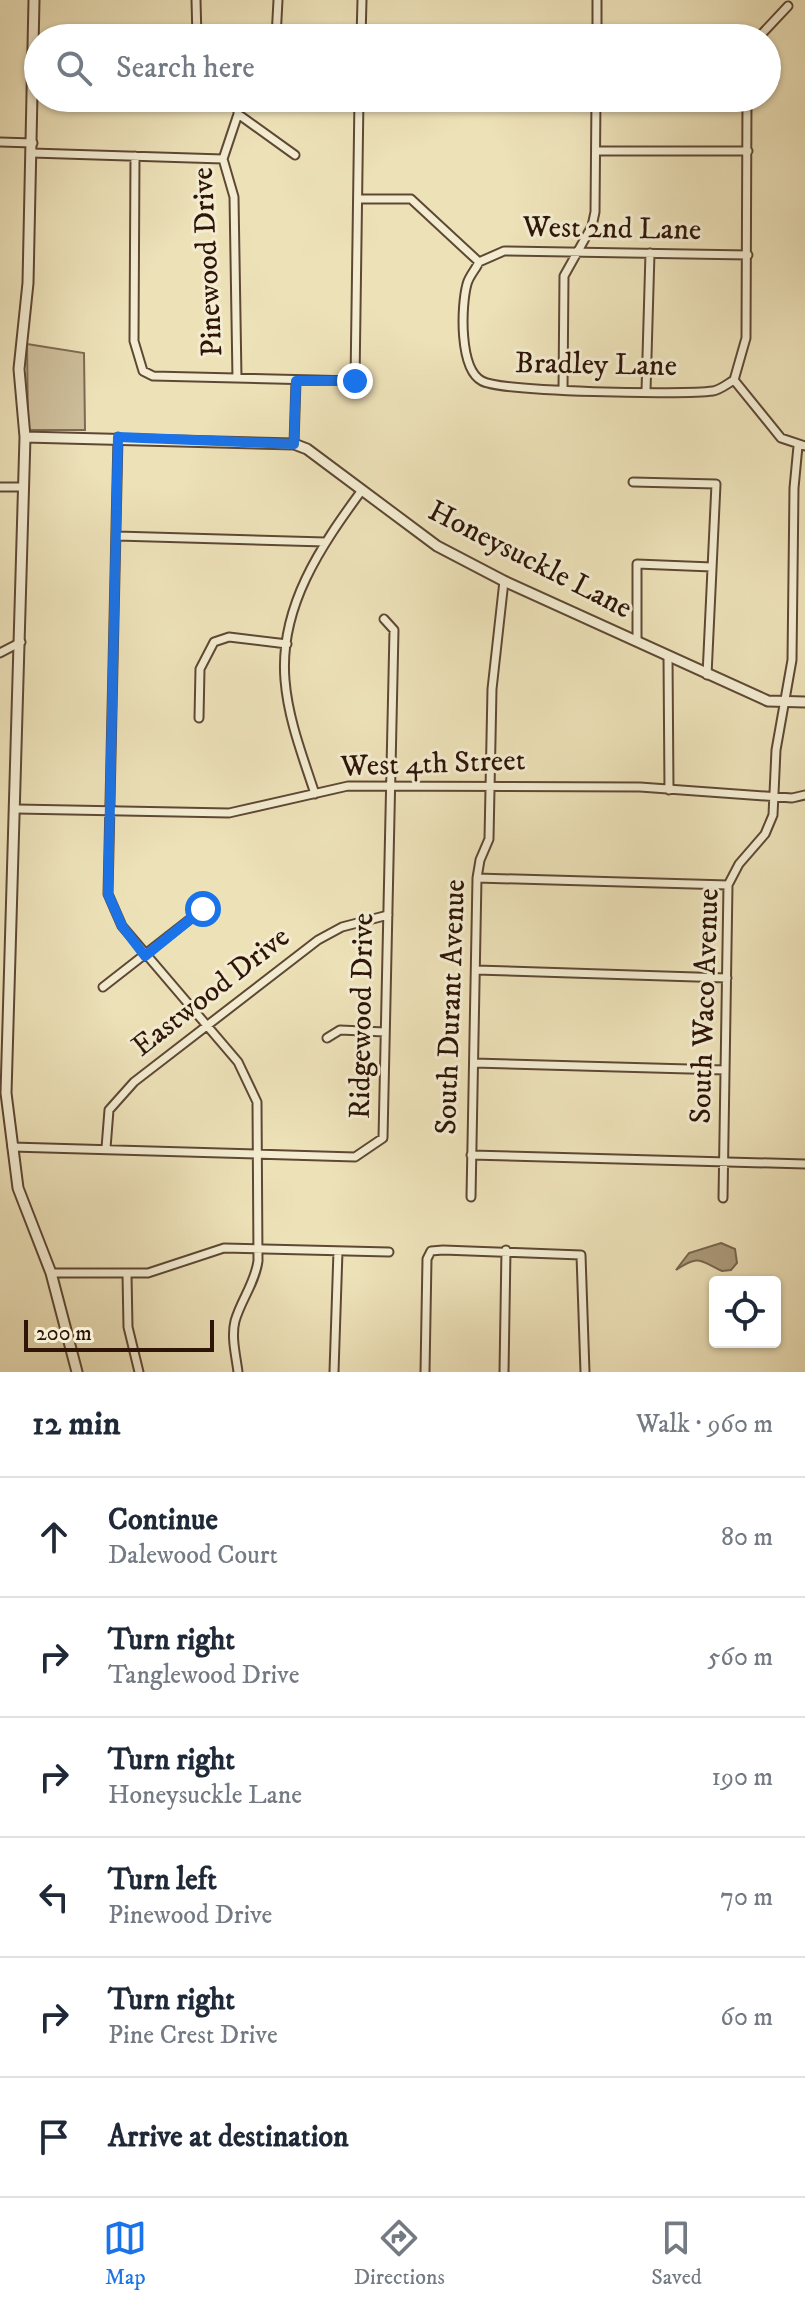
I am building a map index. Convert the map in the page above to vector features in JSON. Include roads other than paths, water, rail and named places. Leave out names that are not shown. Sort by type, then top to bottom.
[{"type":"street","points":[[34,0],[34,24]]},
{"type":"street","points":[[196,0],[197,24]]},
{"type":"street","points":[[277,24],[278,0]]},
{"type":"street","points":[[361,24],[362,0]]},
{"type":"street","points":[[597,0],[597,24]]},
{"type":"street","points":[[771,24],[788,6]]},
{"type":"street","points":[[33,112],[28,283],[19,369],[25,437],[17,809],[6,1093],[18,1188],[51,1273],[77,1372]]},
{"type":"street","points":[[135,156],[134,341],[143,371],[153,376],[355,381],[359,112]]},
{"type":"street","points":[[563,389],[564,276],[595,212],[596,112]]},
{"type":"street","points":[[747,112],[746,338],[734,380],[781,438],[802,446]]},
{"type":"street","points":[[238,114],[295,155]]},
{"type":"street","name":"Pinewood Drive","points":[[237,378],[234,197],[223,159],[238,114]]},
{"type":"street","points":[[0,142],[33,148],[135,156],[223,159]]},
{"type":"street","points":[[596,151],[748,151]]},
{"type":"street","points":[[358,199],[411,199],[479,262]]},
{"type":"street","name":"West 2nd Lane","points":[[479,262],[504,251],[748,255]]},
{"type":"street","points":[[646,391],[650,253]]},
{"type":"street","name":"Bradley Lane","points":[[479,262],[467,283],[463,343],[467,364],[480,381],[512,390],[716,391],[734,380]]},
{"type":"street","points":[[294,444],[296,381]]},
{"type":"street","name":"Honeysuckle Lane","points":[[25,437],[118,437],[294,444],[307,449],[437,546],[504,581],[768,701],[805,702]]},
{"type":"street","points":[[118,437],[108,894],[122,926],[145,956],[238,1062],[257,1102],[260,1153],[257,1272],[234,1329],[238,1372]]},
{"type":"street","name":"South Waco Avenue","points":[[723,1198],[728,885],[739,864],[765,834],[773,815],[776,750],[792,660],[794,488],[802,446]]},
{"type":"street","points":[[633,482],[716,484],[707,675]]},
{"type":"street","points":[[0,487],[23,487]]},
{"type":"street","points":[[315,794],[291,719],[284,679],[287,644],[294,602],[325,542],[362,490]]},
{"type":"street","points":[[117,536],[325,542]]},
{"type":"street","points":[[637,641],[637,564],[712,567]]},
{"type":"street","name":"South Durant Avenue","points":[[471,1197],[477,878],[480,860],[489,839],[492,689],[504,581]]},
{"type":"street","name":"Ridgewood Drive","points":[[12,1147],[355,1157],[383,1138],[394,630],[384,619]]},
{"type":"street","points":[[199,718],[200,669],[214,642],[229,637],[287,644]]},
{"type":"street","points":[[0,653],[21,642]]},
{"type":"street","points":[[668,656],[669,790]]},
{"type":"street","name":"West 4th Street","points":[[17,809],[229,813],[348,786],[391,789],[460,788],[492,784],[774,797],[805,795]]},
{"type":"street","points":[[477,878],[728,885]]},
{"type":"street","points":[[103,987],[203,909]]},
{"type":"street","name":"Eastwood Drive","points":[[106,1148],[109,1110],[134,1082],[318,940],[342,927],[388,915]]},
{"type":"street","points":[[476,970],[727,978]]},
{"type":"street","points":[[327,1038],[340,1030],[385,1032]]},
{"type":"street","points":[[474,1063],[725,1070]]},
{"type":"street","points":[[471,1155],[805,1164]]},
{"type":"street","points":[[51,1273],[127,1275],[163,1269],[212,1249],[389,1252]]},
{"type":"street","points":[[425,1372],[427,1259],[431,1251],[506,1250],[581,1255],[585,1372]]},
{"type":"street","points":[[504,1372],[506,1250]]},
{"type":"street","points":[[334,1372],[338,1251]]},
{"type":"street","points":[[127,1275],[127,1315],[139,1372]]}]
